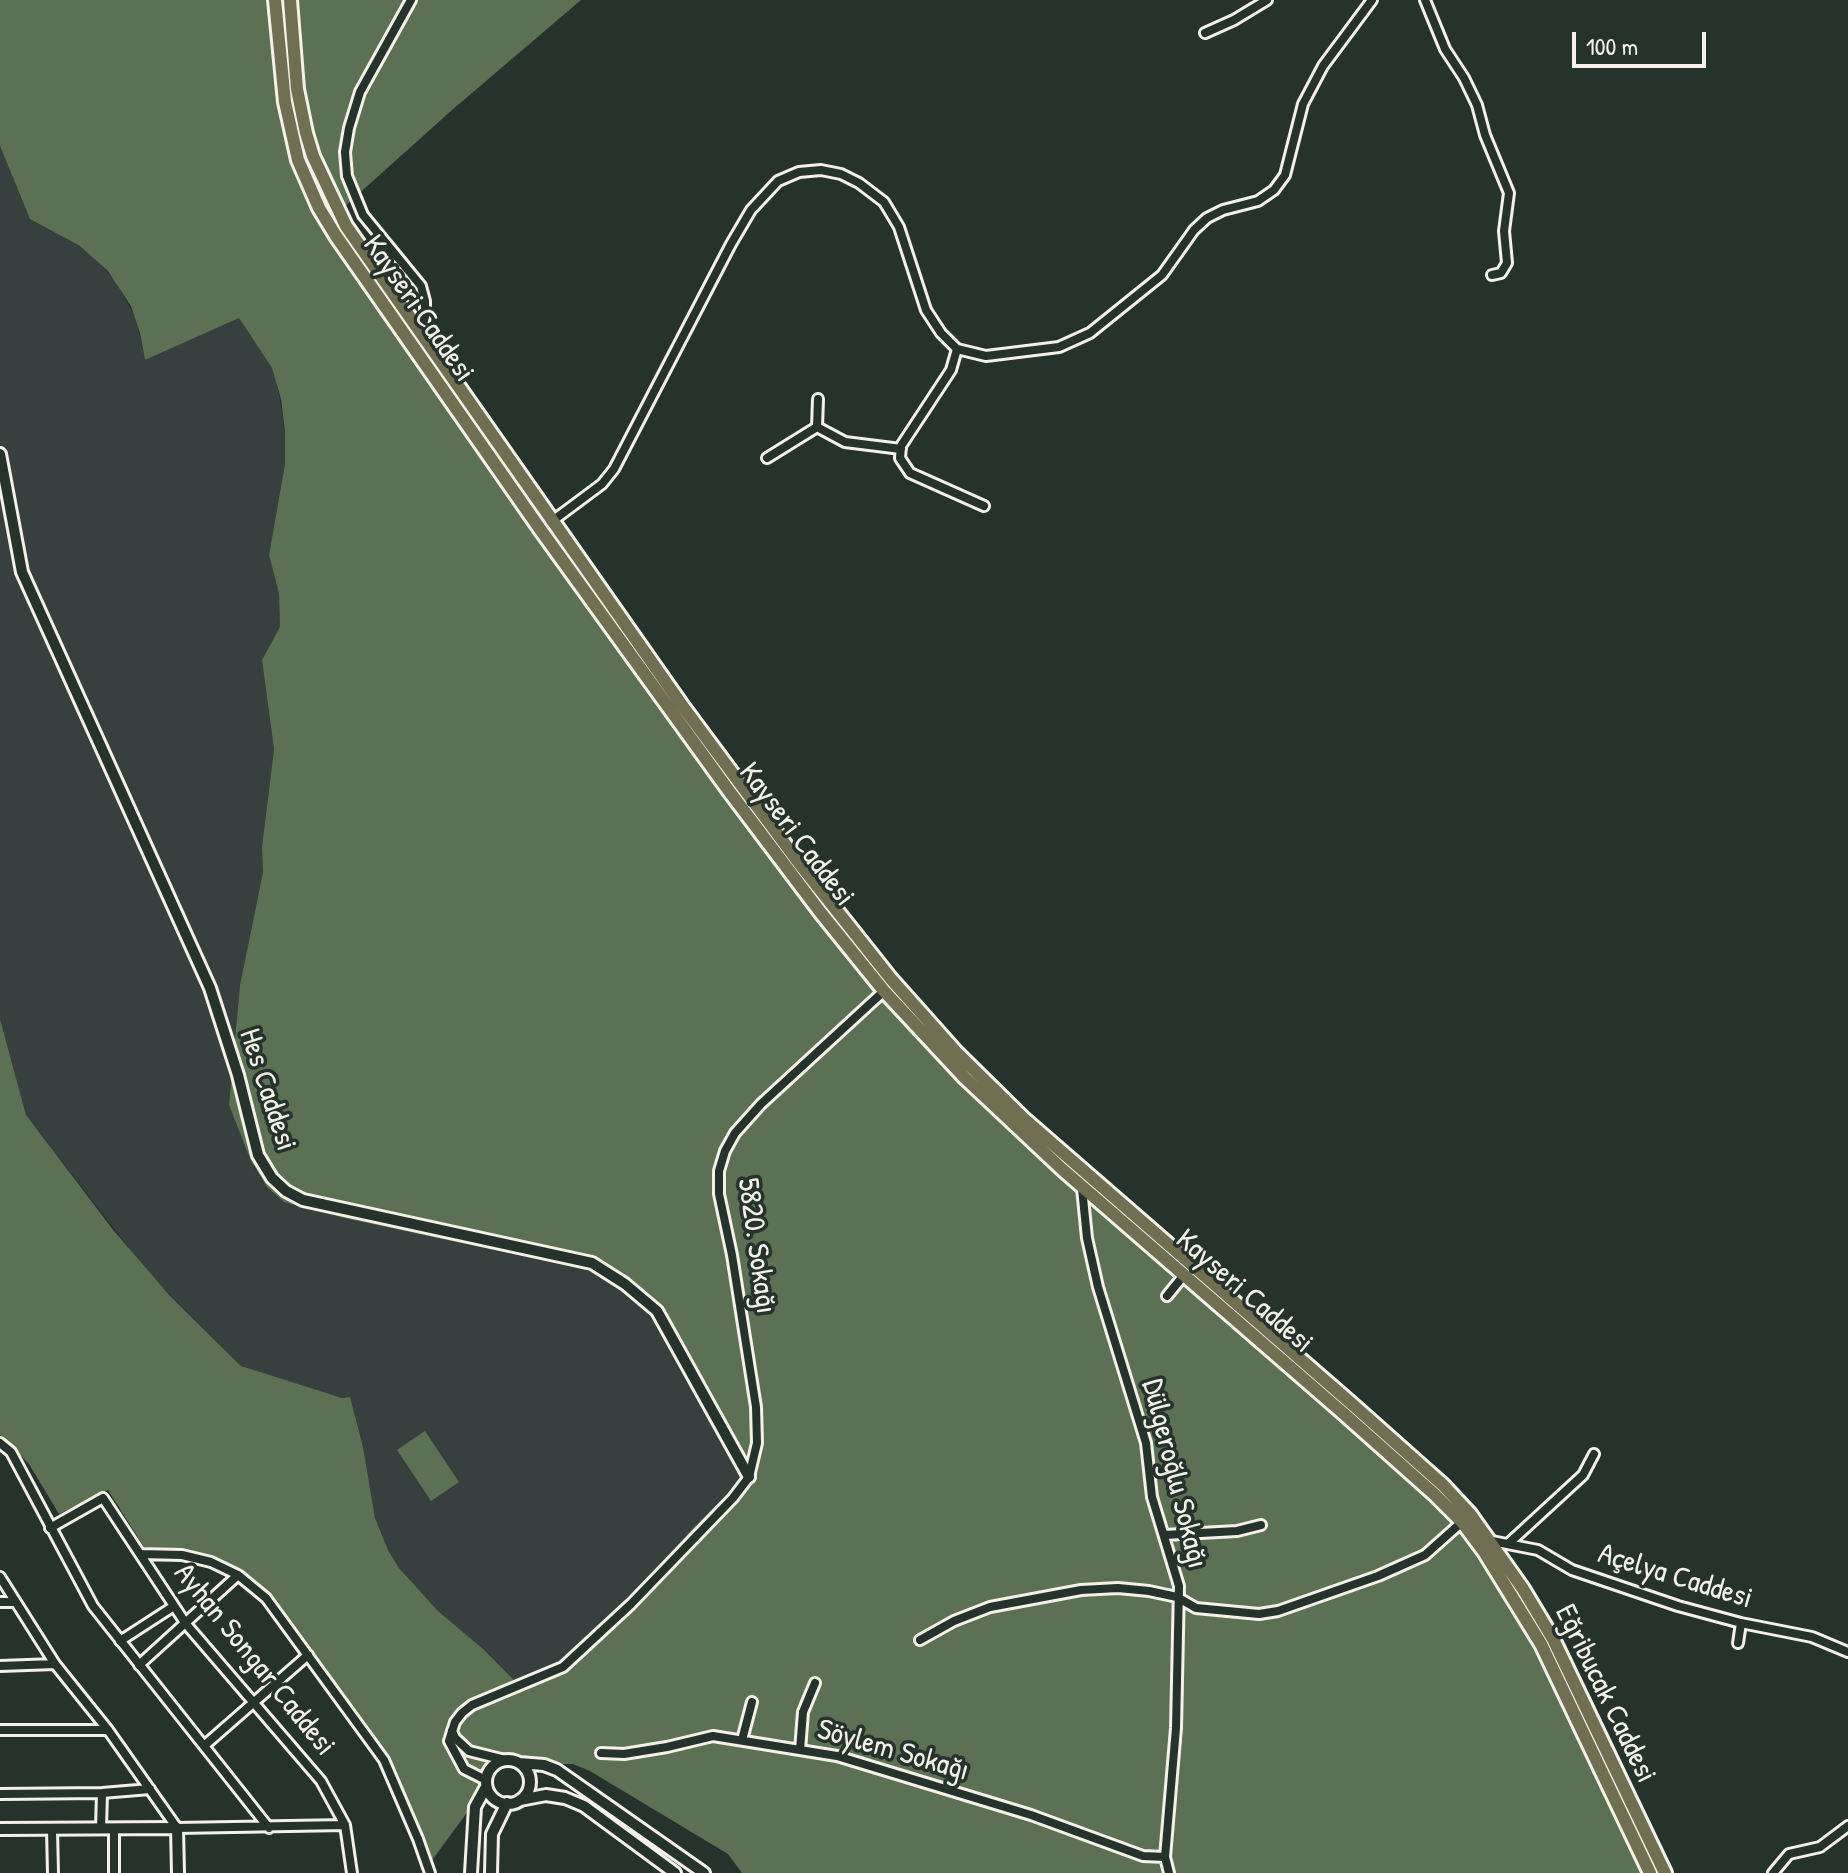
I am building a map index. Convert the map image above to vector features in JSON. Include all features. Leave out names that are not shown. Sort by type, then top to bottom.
[{"type":"main road","name":"Kayseri Caddesi","points":[[275,0],[287,114],[298,160],[319,208],[766,841],[884,991],[965,1078],[1082,1187],[1355,1423],[1489,1547]]},
{"type":"main road","name":"Kayseri Caddesi","points":[[290,0],[297,89],[313,156],[346,226],[546,526],[799,863],[891,979],[956,1052],[1023,1118],[1443,1485],[1489,1547]]},
{"type":"main road","name":"Eğribucak Caddesi","points":[[1489,1547],[1541,1644],[1650,1873]]},
{"type":"main road","name":"Eğribucak Caddesi","points":[[1489,1547],[1553,1639],[1665,1873]]},
{"type":"street","points":[[411,0],[360,92],[345,152],[347,176],[363,215],[421,286],[425,317],[420,333]]},
{"type":"street","points":[[1205,33],[1267,0]]},
{"type":"street","points":[[546,526],[602,484],[614,469],[751,210],[778,181],[799,172],[821,170],[841,174],[859,183],[884,202],[899,227],[926,310],[941,333],[957,349],[986,356],[1059,347],[1090,333],[1162,275],[1194,230],[1207,218],[1223,210],[1258,201],[1274,190],[1285,175],[1303,104],[1323,66],[1372,0]]},
{"type":"street","points":[[1425,0],[1445,49],[1477,105],[1485,135],[1509,193],[1504,231],[1507,263],[1501,273],[1492,275]]},
{"type":"street","points":[[957,349],[951,370],[901,449],[902,463],[910,473],[984,506]]},
{"type":"street","points":[[817,427],[818,399]]},
{"type":"street","points":[[817,427],[845,442],[901,449]]},
{"type":"street","points":[[767,458],[817,427]]},
{"type":"street","name":"Hes Caddesi","points":[[0,454],[22,572],[210,988],[238,1075],[258,1155],[272,1178],[286,1191],[303,1200],[592,1263],[625,1284],[657,1311],[749,1477]]},
{"type":"street","name":"5820. Sokağı","points":[[749,1477],[757,1443],[756,1407],[719,1194],[719,1171],[735,1133],[761,1104],[884,991]]},
{"type":"street","name":"Dülgeroğlu Sokağı","points":[[1082,1187],[1090,1250],[1146,1443],[1152,1497],[1179,1586],[1176,1728],[1165,1857],[1169,1873]]},
{"type":"street","points":[[1167,1296],[1184,1275]]},
{"type":"street","points":[[0,1443],[11,1452],[93,1606],[269,1828]]},
{"type":"street","points":[[1508,1544],[1583,1475],[1594,1454]]},
{"type":"street","points":[[675,1873],[584,1806],[565,1798],[546,1795],[507,1803],[494,1798],[486,1783],[464,1769],[449,1741],[462,1713],[472,1705],[563,1667],[631,1604],[733,1498],[749,1477]]},
{"type":"street","name":"Ayhan Songar Caddesi","points":[[50,1528],[103,1498],[186,1624],[321,1781],[345,1825],[352,1873]]},
{"type":"street","points":[[920,1640],[954,1621],[990,1607],[1081,1590],[1118,1588],[1177,1597],[1196,1608],[1259,1614],[1278,1611],[1378,1576],[1425,1555],[1462,1522]]},
{"type":"street","points":[[1164,1535],[1237,1531],[1261,1525]]},
{"type":"street","name":"Açelya Caddesi","points":[[1489,1547],[1508,1544],[1538,1550],[1572,1570],[1602,1582],[1741,1623],[1812,1637],[1848,1652]]},
{"type":"street","points":[[140,1554],[182,1555],[211,1562],[238,1575],[266,1598],[384,1760],[430,1873]]},
{"type":"street","points":[[139,1665],[238,1575]]},
{"type":"street","points":[[0,1577],[55,1664],[108,1730],[177,1828],[178,1873]]},
{"type":"street","points":[[0,1602],[15,1602]]},
{"type":"street","points":[[120,1641],[174,1606]]},
{"type":"street","points":[[1738,1643],[1741,1623]]},
{"type":"street","points":[[205,1745],[308,1655]]},
{"type":"street","points":[[0,1666],[55,1664]]},
{"type":"street","points":[[800,1750],[803,1712],[815,1683]]},
{"type":"street","points":[[742,1740],[752,1702]]},
{"type":"street","points":[[0,1730],[108,1730]]},
{"type":"street","points":[[452,1730],[455,1738],[469,1751],[519,1763],[532,1762],[557,1770],[704,1873]]},
{"type":"street","name":"Söylem Sokağı","points":[[601,1753],[624,1754],[713,1736],[837,1756],[1031,1815],[1143,1856],[1165,1857]]},
{"type":"street","points":[[471,1873],[475,1807],[492,1766],[505,1760]]},
{"type":"street","points":[[519,1763],[525,1768],[530,1781],[529,1789],[520,1800]]},
{"type":"street","points":[[0,1794],[150,1789]]},
{"type":"street","points":[[101,1828],[102,1793]]},
{"type":"street","points":[[491,1873],[492,1834],[507,1803]]},
{"type":"street","points":[[0,1829],[345,1825]]},
{"type":"street","points":[[1773,1873],[1789,1854],[1820,1847],[1848,1826]]},
{"type":"street","points":[[114,1828],[114,1873]]},
{"type":"street","points":[[52,1829],[53,1873]]},
{"type":"shaded area","points":[[0,146],[30,219],[80,246],[116,282],[136,319],[145,360],[239,318],[273,368],[277,384],[285,431],[285,464],[269,555],[279,593],[280,628],[262,660],[274,749],[262,847],[263,872],[240,985],[229,1105],[255,1170],[267,1187],[284,1202],[344,1218],[597,1272],[622,1287],[652,1313],[739,1472],[740,1482],[691,1530],[647,1581],[563,1661],[515,1680],[438,1611],[399,1568],[388,1550],[375,1518],[363,1447],[350,1397],[343,1398],[299,1386],[241,1366],[151,1276],[26,1115],[0,1019]]},
{"type":"green space","points":[[0,0],[581,0],[335,215],[419,342],[717,760],[876,968],[1024,1127],[1459,1509],[1539,1621],[1661,1873],[742,1873],[728,1854],[590,1771],[573,1764],[546,1764],[507,1758],[430,1863],[404,1791],[380,1746],[263,1589],[240,1570],[219,1560],[182,1551],[144,1547],[108,1490],[59,1514],[29,1464],[0,1435],[0,1019],[26,1115],[114,1231],[170,1296],[241,1366],[342,1398],[350,1397],[363,1447],[375,1518],[388,1550],[399,1568],[438,1611],[514,1680],[563,1661],[647,1581],[691,1530],[740,1482],[739,1472],[652,1313],[622,1287],[597,1272],[344,1218],[284,1202],[267,1187],[251,1161],[229,1105],[240,985],[263,872],[262,847],[274,749],[262,660],[280,627],[279,593],[269,555],[285,464],[281,399],[272,368],[239,318],[145,360],[131,306],[108,271],[80,246],[30,219],[0,146]]},
{"type":"green space","points":[[425,1431],[459,1482],[431,1501],[397,1450]]}]
